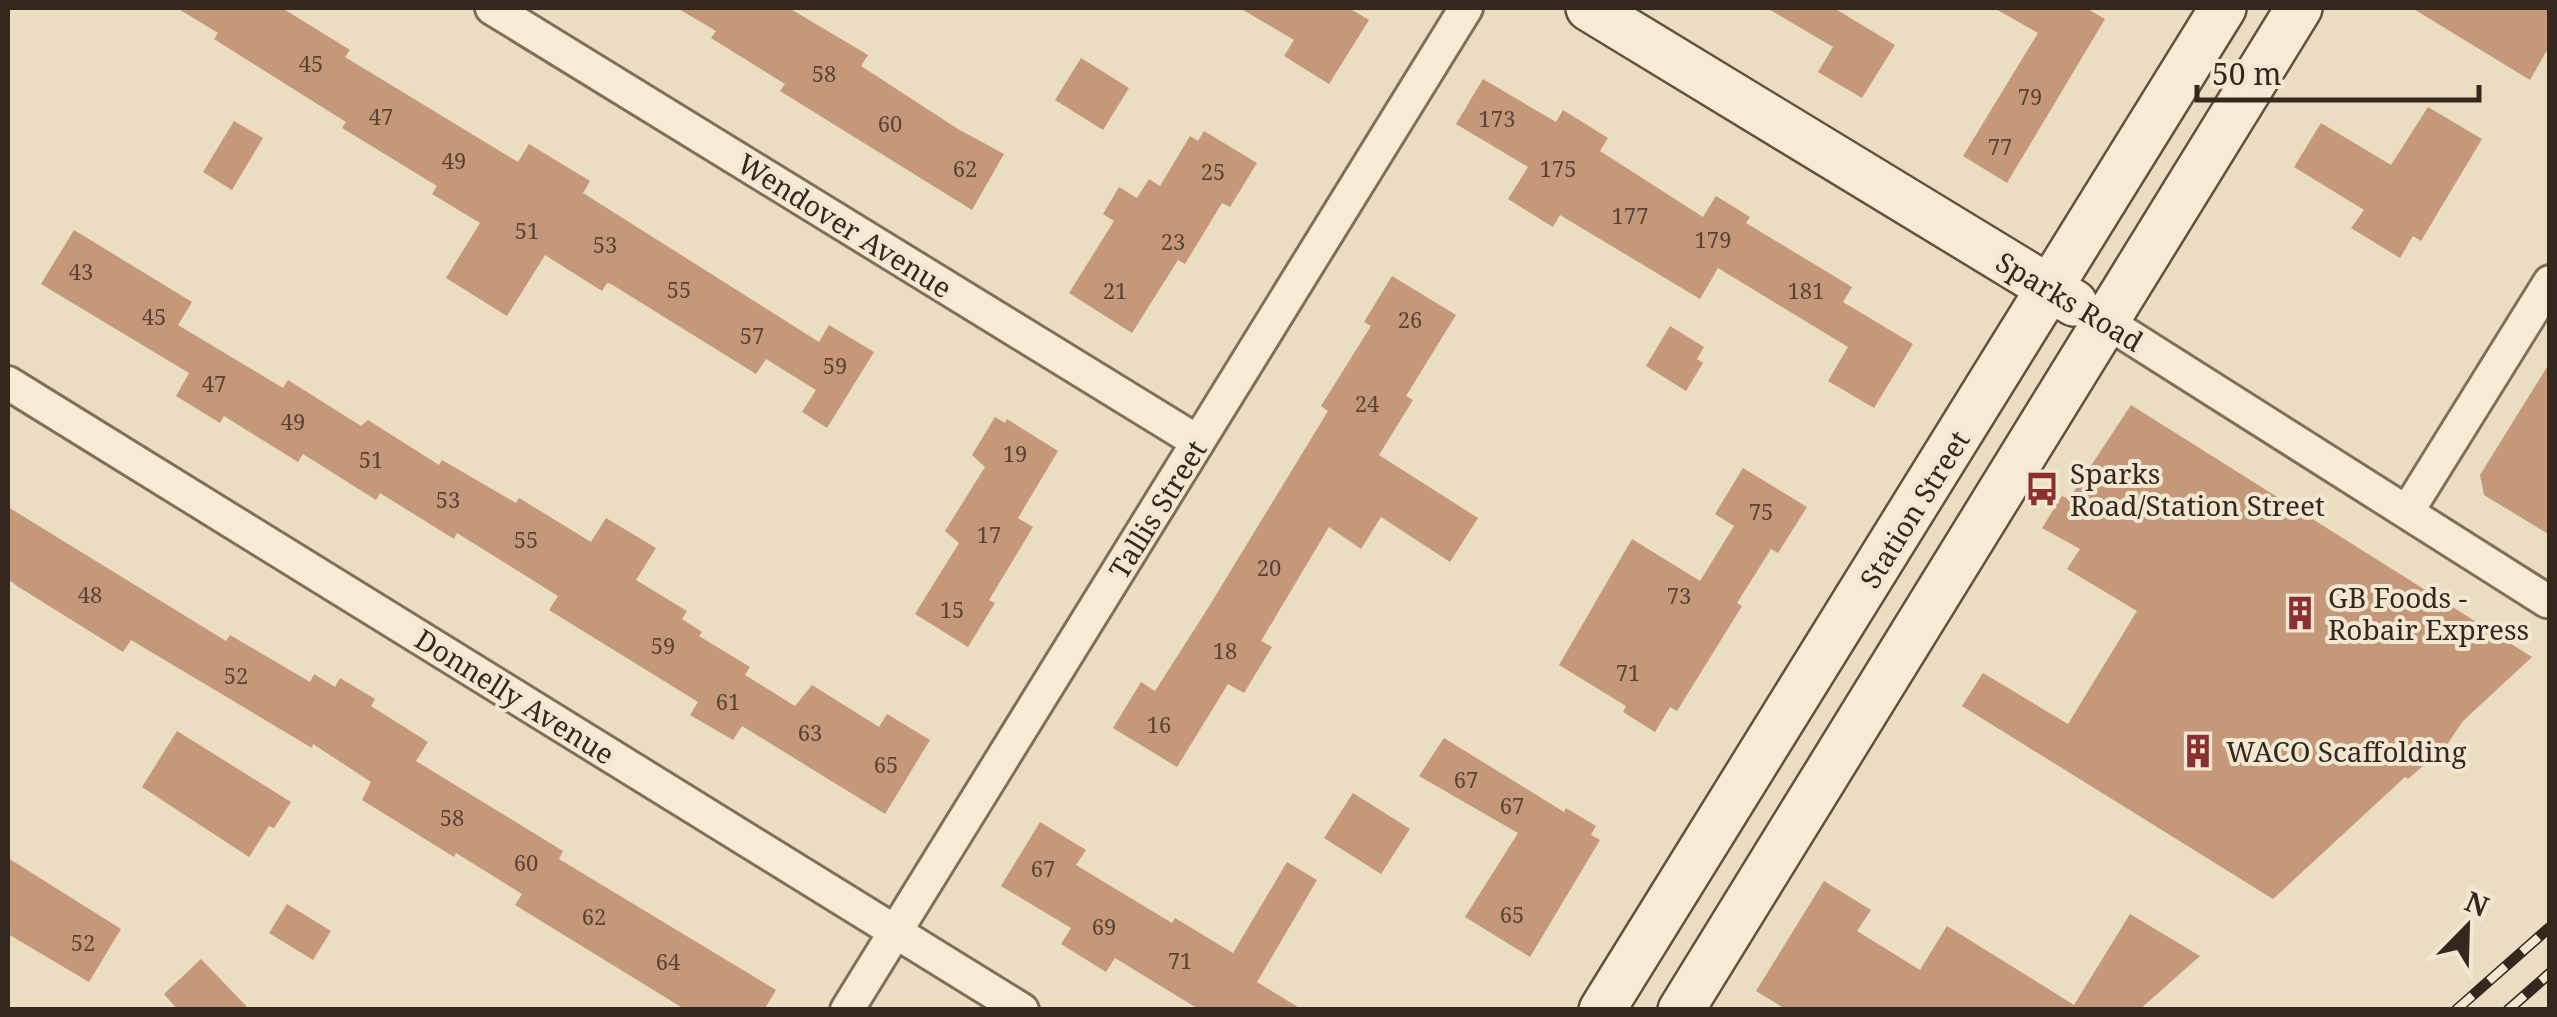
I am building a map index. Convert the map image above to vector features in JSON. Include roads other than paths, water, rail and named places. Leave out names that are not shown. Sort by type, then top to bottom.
[{"type":"main road","name":"Sparks Road","points":[[1589,8],[2105,322]]},
{"type":"main road","name":"Station Street","points":[[1602,1010],[2224,8]]},
{"type":"main road","points":[[1681,1010],[2298,8]]},
{"type":"street","name":"Wendover Avenue","points":[[492,8],[1198,442]]},
{"type":"street","name":"Tallis Street","points":[[847,1010],[1466,8]]},
{"type":"street","points":[[2406,512],[2550,282]]},
{"type":"street","name":"Sparks Road","points":[[2105,322],[2547,601]]},
{"type":"street","name":"Donnelly Avenue","points":[[8,383],[1022,1010]]},
{"type":"railway","points":[[2456,1010],[2550,927]]},
{"type":"railway","points":[[2508,1010],[2550,973]]},
{"type":"place","name":"Sparks Road/Station Street","points":[[2042,489]]},
{"type":"place","name":"GB Foods - Robair Express","points":[[2300,613]]},
{"type":"place","name":"WACO Scaffolding","points":[[2198,751]]}]
